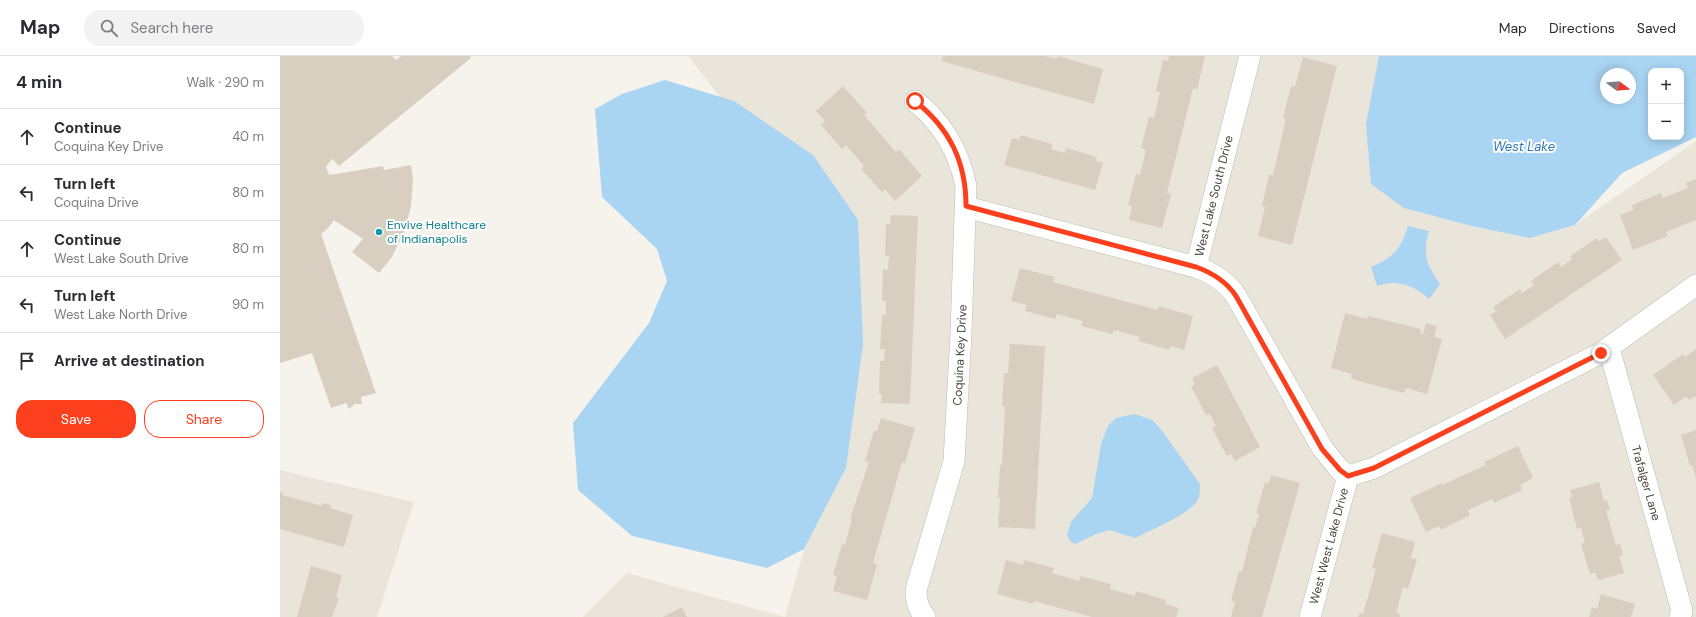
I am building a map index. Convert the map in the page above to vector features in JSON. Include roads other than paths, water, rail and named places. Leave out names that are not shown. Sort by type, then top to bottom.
[{"type":"street","name":"West Lake South Drive","points":[[1250,56],[1196,267],[1212,274],[1226,283],[1233,291],[1322,449],[1340,470],[1348,476]]},
{"type":"street","name":"Coquina Key Drive","points":[[915,101],[930,114],[944,130],[958,157],[966,186],[954,461],[916,590],[916,600],[925,617]]},
{"type":"street","points":[[966,206],[1196,267]]},
{"type":"street","points":[[1348,476],[1374,468],[1608,348],[1696,285]]},
{"type":"street","name":"Trafalger Lane","points":[[1608,348],[1682,611],[1680,617]]},
{"type":"street","name":"West West Lake Drive","points":[[1310,617],[1348,476]]},
{"type":"water","name":"West Lake","points":[[1379,56],[1696,56],[1696,137],[1622,173],[1575,225],[1530,238],[1472,226],[1404,208],[1371,184],[1366,124]]},
{"type":"water","points":[[665,80],[734,101],[813,155],[858,220],[863,344],[846,468],[804,549],[767,568],[632,536],[578,490],[573,423],[649,323],[667,281],[657,249],[602,197],[595,109],[622,94]]},
{"type":"water","points":[[1408,226],[1429,231],[1426,247],[1427,259],[1440,284],[1429,299],[1417,290],[1398,283],[1377,286],[1371,267],[1379,264],[1395,252],[1402,241]]},
{"type":"water","points":[[1135,414],[1152,420],[1160,428],[1200,484],[1198,500],[1182,514],[1135,538],[1109,530],[1096,534],[1075,544],[1071,542],[1067,535],[1071,522],[1092,498],[1101,444],[1108,426],[1116,418]]},
{"type":"place","name":"Envive Healthcare of Indianapolis","points":[[379,232]]}]
